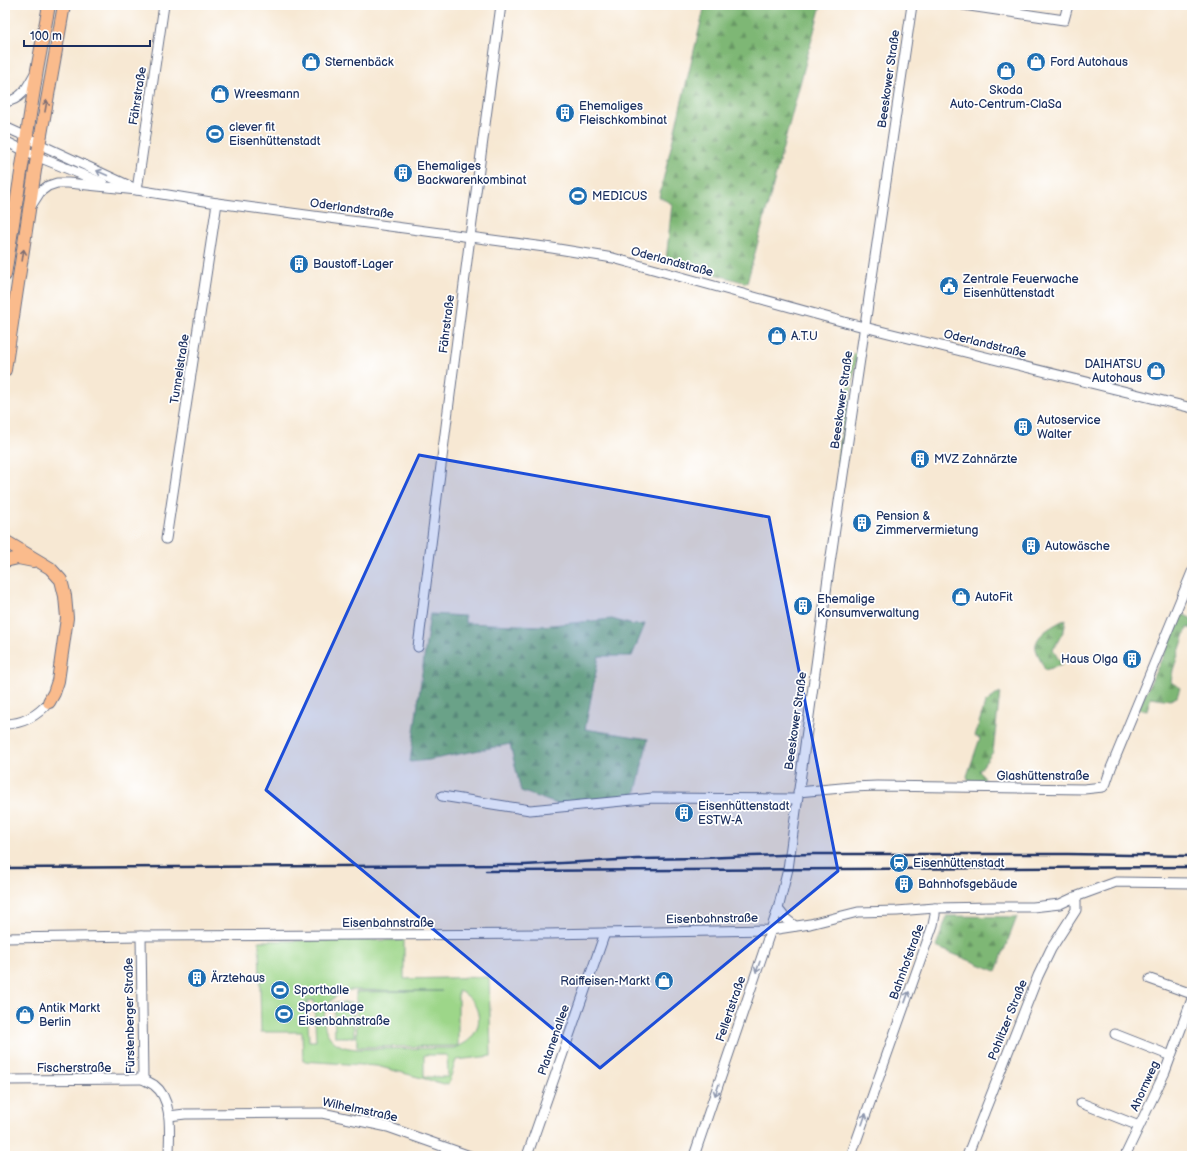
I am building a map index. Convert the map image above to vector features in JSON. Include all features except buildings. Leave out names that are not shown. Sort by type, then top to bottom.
[{"type":"main road","points":[[5,275],[26,137],[49,5]]},
{"type":"main road","points":[[5,370],[39,144],[64,5]]},
{"type":"main road","points":[[5,541],[50,568],[61,580],[65,596],[67,618],[58,681],[49,702]]},
{"type":"main road","points":[[5,561],[18,558],[39,562]]},
{"type":"street","name":"Fährstraße","points":[[136,190],[164,5]]},
{"type":"street","name":"Fährstraße","points":[[418,646],[501,5]]},
{"type":"street","name":"Beeskower Straße","points":[[788,870],[828,578],[912,5]]},
{"type":"street","points":[[963,5],[1064,20],[1068,5]]},
{"type":"street","points":[[5,102],[21,95],[28,87],[37,70]]},
{"type":"street","name":"Oderlandstraße","points":[[5,127],[118,180],[136,190]]},
{"type":"street","name":"Oderlandstraße","points":[[5,141],[37,157],[112,187]]},
{"type":"street","name":"Oderlandstraße","points":[[30,207],[40,192],[48,186],[57,183],[68,183],[136,190],[217,203],[552,248],[612,258],[865,327],[1192,408]]},
{"type":"street","name":"Tunnelstraße","points":[[166,539],[217,203]]},
{"type":"street","name":"Glashüttenstraße","points":[[798,795],[852,787],[877,786],[1076,789],[1103,787],[1106,784],[1111,768],[1192,572]]},
{"type":"street","points":[[5,724],[13,724],[26,720],[36,714],[49,702]]},
{"type":"street","points":[[442,796],[530,810],[652,798],[798,795]]},
{"type":"street","name":"Fellertstraße","points":[[694,1156],[778,909],[788,870]]},
{"type":"street","points":[[935,908],[1033,907],[1060,904],[1116,882],[1192,883]]},
{"type":"street","name":"Pohlitzer Straße","points":[[967,1156],[1038,976],[1051,948],[1076,910],[1075,897]]},
{"type":"street","name":"Bahnhofstraße","points":[[771,930],[858,912],[897,912],[935,908],[933,925],[851,1156]]},
{"type":"street","points":[[778,909],[786,919],[795,926]]},
{"type":"street","name":"Eisenbahnstraße","points":[[5,938],[605,933],[771,930]]},
{"type":"street","name":"Platanenallee","points":[[527,1156],[605,933]]},
{"type":"street","name":"Fürstenberger Straße","points":[[141,936],[143,1079],[154,1085],[163,1096],[167,1105],[169,1116],[169,1156]]},
{"type":"street","points":[[1150,979],[1192,994]]},
{"type":"street","name":"Ahornweg","points":[[1125,1156],[1165,1072],[1192,1000]]},
{"type":"street","name":"Ahornweg","points":[[1115,1034],[1171,1056]]},
{"type":"street","name":"Fischerstraße","points":[[5,1080],[143,1079]]},
{"type":"street","name":"Ahornweg","points":[[1081,1104],[1139,1126]]},
{"type":"street","name":"Wilhelmstraße","points":[[169,1116],[185,1114],[322,1112],[388,1127],[470,1156]]},
{"type":"highlighted area","points":[[419,455],[769,517],[838,871],[600,1068],[266,790]]},
{"type":"green space","points":[[705,5],[821,5],[747,283],[666,261],[672,204],[659,197]]},
{"type":"green space","points":[[854,353],[857,354],[840,462],[837,462]]},
{"type":"green space","points":[[430,614],[465,616],[465,623],[542,626],[612,619],[633,625],[645,624],[632,656],[599,656],[585,729],[648,739],[635,796],[557,804],[521,791],[510,744],[429,760],[410,762]]},
{"type":"green space","points":[[1183,614],[1192,619],[1192,630],[1191,628],[1187,628],[1173,670],[1171,682],[1180,688],[1177,697],[1170,700],[1151,697],[1147,711],[1138,709]]},
{"type":"green space","points":[[1066,619],[1064,630],[1053,650],[1062,665],[1045,670],[1036,649],[1038,639],[1046,631]]},
{"type":"green space","points":[[1000,692],[993,752],[979,771],[985,777],[983,783],[969,782],[967,776],[980,738],[975,736],[985,703]]},
{"type":"green space","points":[[947,916],[1017,917],[996,971],[936,947]]},
{"type":"green space","points":[[404,940],[404,979],[489,977],[491,1056],[456,1060],[448,1085],[377,1066],[303,1061],[302,1032],[261,1032],[259,941]],"holes":[[[350,990],[442,991],[356,992],[357,1047],[458,1046],[458,991],[464,994],[473,1003],[479,1022],[472,1037],[468,1041],[463,1044],[454,1048],[356,1049],[345,1047],[329,1036],[324,1024],[324,1018],[327,1006],[331,1001],[340,994]],[[314,1000],[316,1041],[309,1041],[307,1001]],[[424,1055],[447,1055],[448,1077],[424,1077]]]},
{"type":"green space","points":[[334,1003],[353,1003],[354,1037],[335,1037]]},
{"type":"railway","points":[[5,868],[524,865],[637,859],[812,854],[1068,854],[1192,856]]},
{"type":"railway","points":[[486,871],[1192,867]]},
{"type":"place","name":"Sternenbäck","points":[[311,62]]},
{"type":"place","name":"Ford Autohaus","points":[[1036,62]]},
{"type":"place","name":"Skoda Auto-Centrum-ClaSa","points":[[1006,71]]},
{"type":"place","name":"Wreesmann","points":[[220,94]]},
{"type":"place","name":"Ehemaliges Fleischkombinat","points":[[565,113]]},
{"type":"place","name":"clever fit Eisenhüttenstadt","points":[[215,134]]},
{"type":"place","name":"Ehemaliges Backwarenkombinat","points":[[403,173]]},
{"type":"place","name":"MEDICUS","points":[[578,196]]},
{"type":"place","name":"Baustoff-Lager","points":[[299,264]]},
{"type":"place","name":"Zentrale Feuerwache Eisenhüttenstadt","points":[[949,286]]},
{"type":"place","name":"A.T.U","points":[[777,336]]},
{"type":"place","name":"DAIHATSU Autohaus","points":[[1156,371]]},
{"type":"place","name":"Autoservice Walter","points":[[1023,427]]},
{"type":"place","name":"MVZ Zahnärzte","points":[[920,459]]},
{"type":"place","name":"Pension & Zimmervermietung","points":[[862,523]]},
{"type":"place","name":"Autowäsche","points":[[1031,546]]},
{"type":"place","name":"AutoFit","points":[[961,597]]},
{"type":"place","name":"Ehemalige Konsumverwaltung","points":[[803,606]]},
{"type":"place","name":"Haus Olga","points":[[1132,659]]},
{"type":"place","name":"Eisenhüttenstadt ESTW-A","points":[[684,813]]},
{"type":"place","name":"Eisenhüttenstadt","points":[[899,863]]},
{"type":"place","name":"Bahnhofsgebäude","points":[[904,884]]},
{"type":"place","name":"Ärztehaus","points":[[197,978]]},
{"type":"place","name":"Raiffeisen-Markt","points":[[664,981]]},
{"type":"place","name":"Sporthalle","points":[[280,990]]},
{"type":"place","name":"Sportanlage Eisenbahnstraße","points":[[284,1014]]},
{"type":"place","name":"Antik Markt Berlin","points":[[25,1015]]}]
